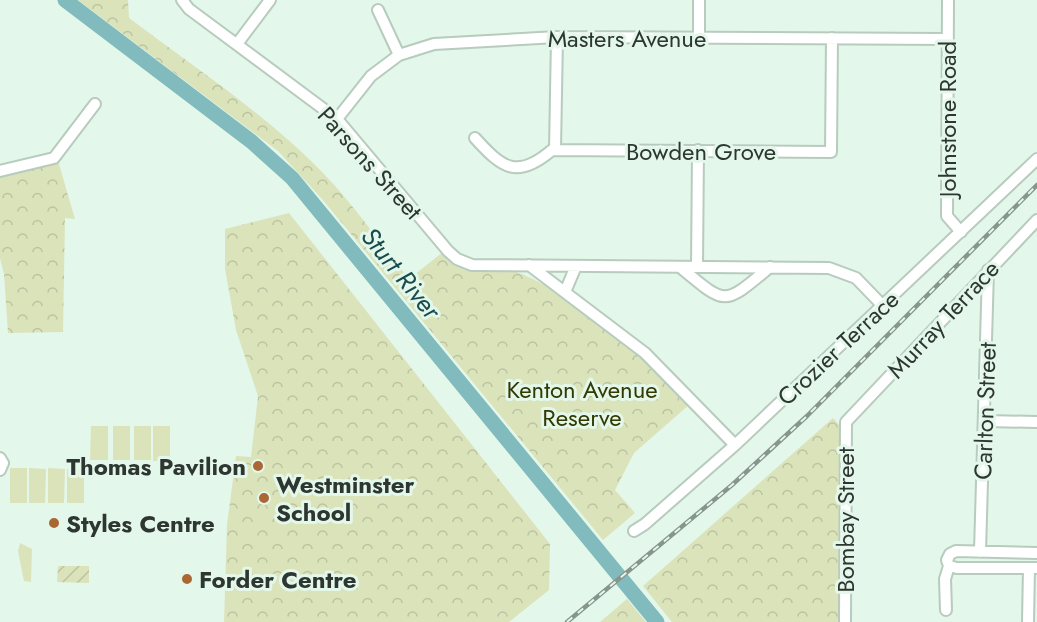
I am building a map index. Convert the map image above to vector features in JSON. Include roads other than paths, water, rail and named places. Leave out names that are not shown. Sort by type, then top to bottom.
[{"type":"street","name":"Parsons Street","points":[[182,0],[189,9],[337,119],[457,259],[472,265],[770,267],[838,270],[856,278],[883,306]]},
{"type":"street","points":[[237,44],[270,0]]},
{"type":"street","points":[[699,0],[699,38]]},
{"type":"street","name":"Johnstone Road","points":[[948,0],[947,216],[961,232]]},
{"type":"street","points":[[378,10],[399,55]]},
{"type":"street","points":[[475,138],[493,158],[511,167],[533,165],[555,150],[557,37]]},
{"type":"street","name":"Masters Avenue","points":[[337,119],[371,76],[399,55],[448,43],[557,37],[947,39]]},
{"type":"street","name":"Bowden Grove","points":[[555,150],[831,152],[832,38]]},
{"type":"street","points":[[0,171],[54,158],[95,104]]},
{"type":"street","points":[[697,267],[698,150]]},
{"type":"street","name":"Crozier Terrace","points":[[634,531],[645,524],[735,445],[1037,159]]},
{"type":"street","name":"Murray Terrace","points":[[849,418],[1037,220]]},
{"type":"street","points":[[529,265],[645,353],[735,445]]},
{"type":"street","points":[[565,292],[576,266]]},
{"type":"street","points":[[680,267],[716,296],[726,298],[736,296],[770,267]]},
{"type":"street","name":"Carlton Street","points":[[980,552],[986,421],[988,270]]},
{"type":"street","name":"Bombay Street","points":[[845,622],[844,440],[849,418]]},
{"type":"street","points":[[986,421],[1037,422]]},
{"type":"street","points":[[0,458],[3,463],[0,470]]},
{"type":"street","points":[[946,610],[945,579],[950,554],[1037,553]]},
{"type":"street","points":[[949,566],[957,568],[1033,568],[1028,622]]},
{"type":"waterway","name":"Sturt River","points":[[65,0],[252,142],[292,178],[657,622]]},
{"type":"railway","points":[[567,622],[732,485],[807,416],[1037,185]]},
{"type":"place","name":"Thomas Pavilion","points":[[258,466]]},
{"type":"place","name":"Westminster School","points":[[264,498]]},
{"type":"place","name":"Styles Centre","points":[[54,523]]},
{"type":"place","name":"Forder Centre","points":[[187,579]]},
{"type":"park label","name":"Kenton Avenue Reserve","points":[[582,403]]}]
